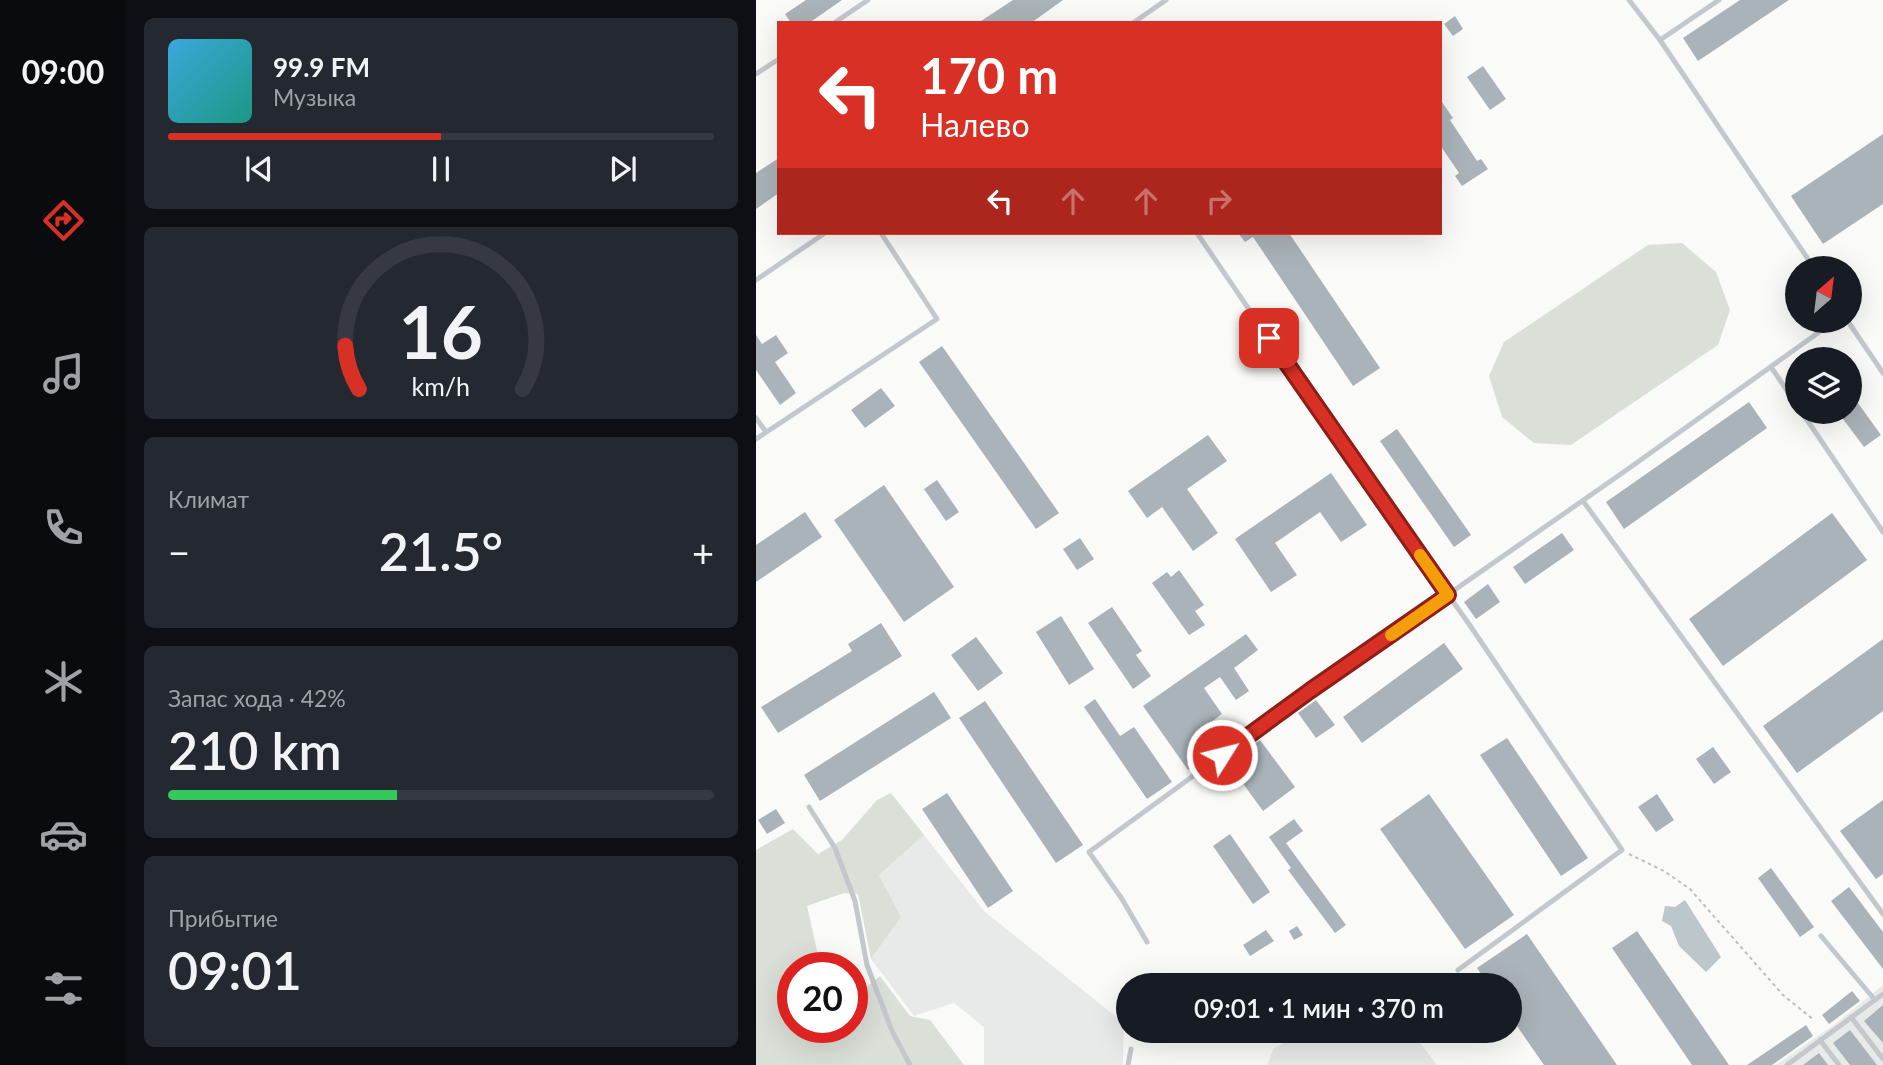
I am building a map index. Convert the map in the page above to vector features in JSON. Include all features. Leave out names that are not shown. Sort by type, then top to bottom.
[{"type":"lane","points":[[837,21],[868,0]]},
{"type":"lane","points":[[1136,21],[1166,0]]},
{"type":"lane","points":[[1629,0],[1660,40],[1806,256]]},
{"type":"lane","points":[[1660,40],[1719,0]]},
{"type":"lane","points":[[756,75],[777,60]]},
{"type":"lane","points":[[756,280],[822,235]]},
{"type":"lane","points":[[756,439],[937,319],[882,235]]},
{"type":"lane","points":[[1198,235],[1622,850],[1458,970]]},
{"type":"lane","points":[[1147,942],[1122,899],[1089,852],[1311,690],[1818,333]]},
{"type":"lane","points":[[1856,333],[1883,373]]},
{"type":"lane","points":[[1771,367],[1785,387]]},
{"type":"lane","points":[[756,418],[766,432]]},
{"type":"lane","points":[[1810,424],[1883,532]]},
{"type":"lane","points":[[1583,500],[1883,914]]},
{"type":"lane","points":[[810,807],[835,848],[855,901],[867,965],[892,1031],[910,1065]]},
{"type":"lane","points":[[1821,936],[1875,1000]]},
{"type":"lane","points":[[1791,1064],[1883,994]]},
{"type":"lane","points":[[1851,1017],[1883,1059]]},
{"type":"lane","points":[[1820,1041],[1839,1065]]},
{"type":"lane","points":[[1128,1065],[1131,1049]]},
{"type":"path","points":[[1622,850],[1664,871],[1690,889],[1783,995],[1814,1020]]},
{"type":"shaded area","points":[[1682,243],[1716,272],[1730,310],[1718,345],[1571,445],[1534,443],[1502,417],[1489,376],[1504,342],[1648,245]]},
{"type":"shaded area","points":[[891,793],[924,835],[879,875],[901,917],[871,959],[858,894],[844,893],[807,906],[817,952],[777,952],[777,1043],[868,1043],[868,986],[880,976],[910,1016],[930,1020],[964,1065],[756,1065],[756,850],[793,829],[818,854],[842,840],[877,800]]},
{"type":"shaded area","points":[[924,835],[985,912],[1116,1017],[1116,1043],[1124,1043],[1123,1065],[984,1065],[984,1027],[954,1003],[914,1016],[871,959],[901,917],[879,875]]},
{"type":"shaded area","points":[[1685,900],[1721,957],[1706,972],[1679,946],[1671,926],[1662,921],[1665,906],[1675,907]]},
{"type":"shaded area","points":[[1883,985],[1883,1065],[1776,1065],[1835,1024]]},
{"type":"shaded area","points":[[1284,1043],[1420,1043],[1437,1065],[1267,1065],[1274,1048]]},
{"type":"building","points":[[806,0],[842,0],[812,21],[790,21],[785,14]]},
{"type":"building","points":[[1013,0],[1063,0],[1034,21],[981,21]]},
{"type":"building","points":[[1740,0],[1789,0],[1698,61],[1683,38]]},
{"type":"building","points":[[1455,16],[1463,29],[1453,36],[1444,24]]},
{"type":"building","points":[[1483,66],[1506,99],[1490,110],[1467,77]]},
{"type":"building","points":[[1442,102],[1453,118],[1450,120],[1477,161],[1481,159],[1488,169],[1462,186],[1455,176],[1459,173],[1442,148]]},
{"type":"building","points":[[1883,134],[1883,204],[1823,244],[1791,196]]},
{"type":"building","points":[[777,159],[777,194],[756,209],[756,173]]},
{"type":"building","points":[[1240,235],[1290,235],[1380,368],[1353,386],[1253,237],[1245,242]]},
{"type":"building","points":[[756,335],[762,344],[776,335],[788,353],[775,362],[796,393],[780,405],[756,370]]},
{"type":"building","points":[[942,346],[1059,513],[1036,529],[919,362]]},
{"type":"building","points":[[881,388],[895,406],[865,428],[851,410]]},
{"type":"building","points":[[1749,402],[1767,428],[1624,529],[1606,502]]},
{"type":"building","points":[[1862,409],[1881,435],[1864,447],[1847,424],[1862,424]]},
{"type":"building","points":[[1397,429],[1471,535],[1454,547],[1380,441]]},
{"type":"building","points":[[1208,435],[1227,461],[1187,489],[1218,533],[1193,551],[1162,507],[1147,518],[1128,491]]},
{"type":"building","points":[[1331,473],[1367,525],[1341,542],[1320,512],[1275,543],[1297,575],[1271,592],[1235,539]]},
{"type":"building","points":[[937,480],[959,512],[946,521],[924,489]]},
{"type":"building","points":[[884,485],[954,587],[904,622],[834,520]]},
{"type":"building","points":[[805,512],[822,537],[756,582],[756,545]]},
{"type":"building","points":[[1832,513],[1867,560],[1723,666],[1689,619]]},
{"type":"building","points":[[1562,533],[1574,550],[1525,584],[1513,567]]},
{"type":"building","points":[[1080,538],[1094,559],[1077,570],[1063,549]]},
{"type":"building","points":[[1179,570],[1204,605],[1195,611],[1205,625],[1189,635],[1152,583],[1167,572],[1171,577]]},
{"type":"building","points":[[1488,584],[1500,602],[1476,619],[1464,602]]},
{"type":"building","points":[[1112,607],[1142,651],[1136,655],[1151,676],[1133,689],[1088,623]]},
{"type":"building","points":[[1061,616],[1094,669],[1069,685],[1036,632]]},
{"type":"building","points":[[881,623],[902,656],[778,733],[761,707],[852,651],[848,644]]},
{"type":"building","points":[[1246,634],[1258,650],[1234,668],[1249,691],[1236,700],[1220,677],[1204,688],[1222,714],[1200,730],[1215,752],[1188,770],[1143,706]]},
{"type":"building","points":[[976,637],[1003,673],[978,691],[951,655]]},
{"type":"building","points":[[1883,639],[1883,711],[1797,773],[1763,726]]},
{"type":"building","points":[[1444,643],[1463,669],[1362,743],[1343,717]]},
{"type":"building","points":[[934,692],[951,718],[820,801],[804,775]]},
{"type":"building","points":[[1095,699],[1120,736],[1134,727],[1172,782],[1147,799],[1084,707]]},
{"type":"building","points":[[1316,700],[1335,725],[1316,738],[1298,713]]},
{"type":"building","points":[[985,701],[1083,845],[1056,863],[959,718]]},
{"type":"building","points":[[1507,738],[1588,858],[1561,876],[1480,755]]},
{"type":"building","points":[[1260,740],[1295,787],[1263,811],[1228,763]]},
{"type":"building","points":[[1713,747],[1731,772],[1714,784],[1696,759]]},
{"type":"building","points":[[947,793],[1013,891],[988,908],[922,809]]},
{"type":"building","points":[[1429,794],[1514,915],[1465,949],[1380,829]]},
{"type":"building","points":[[1657,794],[1674,820],[1656,832],[1638,807]]},
{"type":"building","points":[[1883,800],[1883,874],[1876,879],[1840,831]]},
{"type":"building","points":[[776,809],[785,823],[767,834],[758,820]]},
{"type":"building","points":[[1294,819],[1303,831],[1286,843],[1346,925],[1335,933],[1288,870],[1291,868],[1269,837]]},
{"type":"building","points":[[1230,834],[1270,892],[1253,904],[1213,846]]},
{"type":"building","points":[[1771,868],[1814,927],[1800,937],[1758,878]]},
{"type":"building","points":[[1849,887],[1883,932],[1883,969],[1831,901]]},
{"type":"building","points":[[1297,926],[1303,935],[1294,940],[1289,931]]},
{"type":"building","points":[[1266,930],[1274,941],[1250,956],[1243,945]]},
{"type":"building","points":[[1637,931],[1729,1065],[1692,1065],[1612,948]]},
{"type":"building","points":[[1527,934],[1617,1065],[1544,1065],[1522,1033],[1522,973],[1481,973],[1477,968]]},
{"type":"building","points":[[1852,991],[1860,1001],[1829,1024],[1822,1015]]},
{"type":"building","points":[[1883,1005],[1883,1043],[1864,1021]]},
{"type":"building","points":[[1806,1025],[1813,1036],[1772,1065],[1747,1065]]},
{"type":"building","points":[[1850,1030],[1877,1065],[1850,1065],[1833,1043]]},
{"type":"building","points":[[1819,1053],[1828,1065],[1803,1065]]},
{"type":"slow traffic","points":[[1391,635],[1448,595],[1420,555]]},
{"type":"route","points":[[1222,755],[1448,595],[1269,338]]}]
